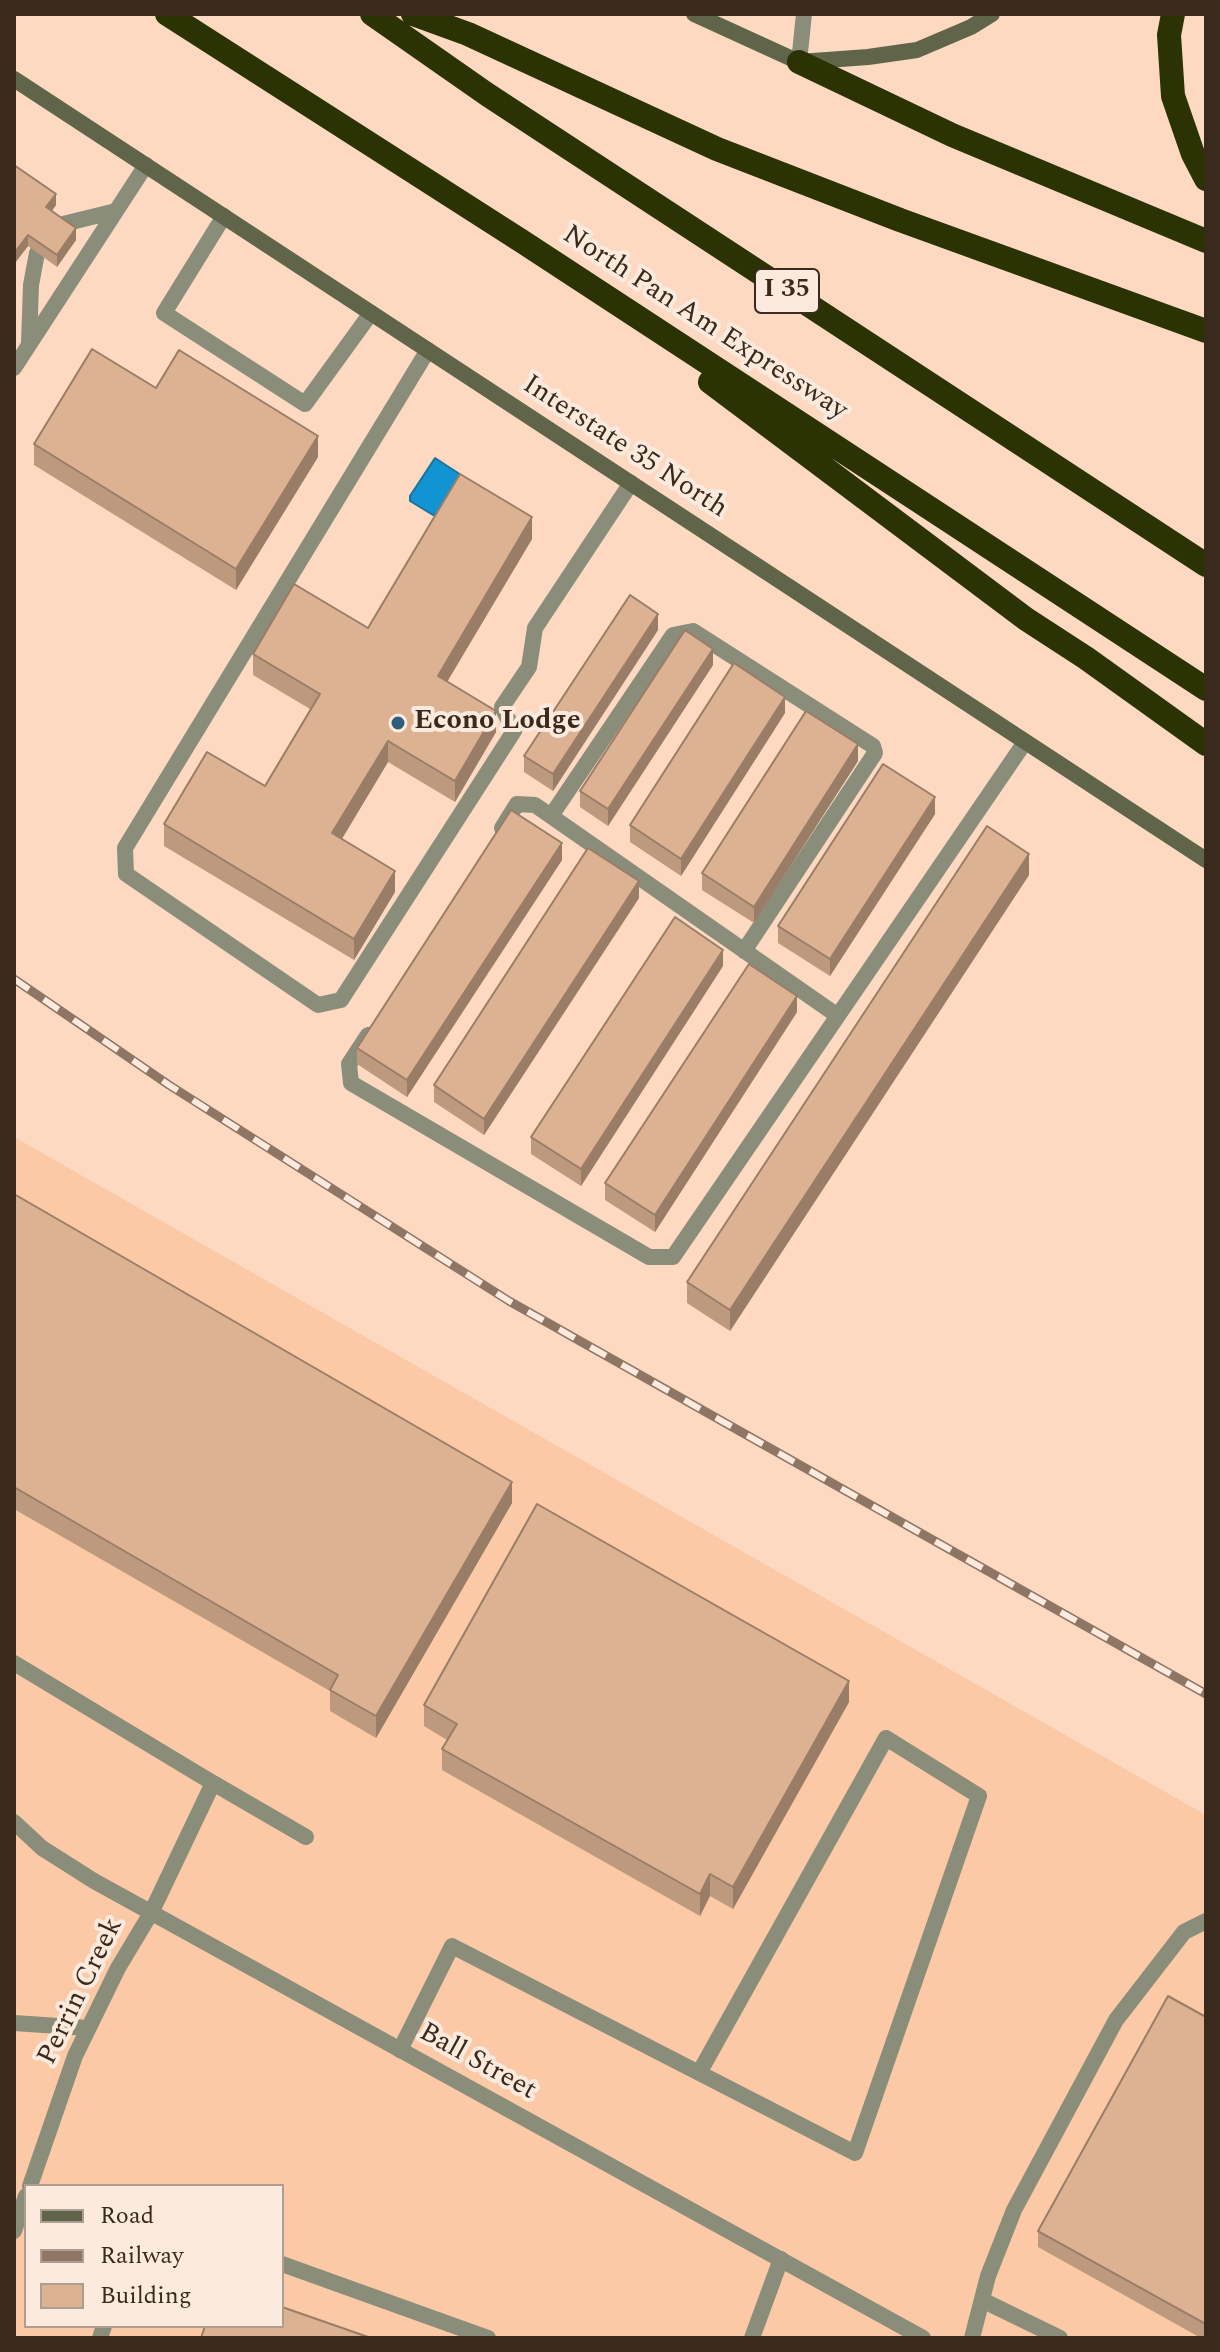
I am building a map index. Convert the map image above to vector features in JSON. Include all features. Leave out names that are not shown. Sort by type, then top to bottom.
[{"type":"highway","name":"North Pan Am Expressway","points":[[167,14],[523,242],[1206,689]]},
{"type":"highway","name":"I 35","points":[[372,14],[501,104],[1206,565]]},
{"type":"highway","points":[[413,14],[468,34],[717,149],[900,220],[1206,331]]},
{"type":"highway","points":[[1173,14],[1169,35],[1173,96],[1193,154],[1206,179]]},
{"type":"highway","points":[[799,62],[952,135],[1206,241]]},
{"type":"highway","points":[[523,242],[1026,619],[1206,744]]},
{"type":"main road","points":[[694,14],[799,62],[917,50],[971,27],[992,14]]},
{"type":"main road","name":"Interstate 35 North","points":[[14,79],[1206,860]]},
{"type":"street","points":[[799,62],[804,14]]},
{"type":"street","points":[[14,368],[146,165]]},
{"type":"street","points":[[55,226],[116,211]]},
{"type":"street","points":[[224,216],[164,313],[305,404],[371,313]]},
{"type":"street","points":[[29,344],[31,285],[37,253]]},
{"type":"street","points":[[428,350],[125,848],[126,874],[318,1005],[341,1000],[514,731],[502,707],[529,667],[535,628],[631,483]]},
{"type":"street","points":[[551,816],[673,635],[693,631],[873,746],[875,753],[744,951]]},
{"type":"street","points":[[374,1025],[349,1064],[351,1083],[649,1257],[673,1257],[1025,742]]},
{"type":"street","points":[[492,843],[517,804],[535,805],[838,1016]]},
{"type":"street","points":[[14,1663],[306,1837]]},
{"type":"street","points":[[400,2050],[452,1946],[699,2073],[855,2153],[979,1796],[886,1738],[699,2073]]},
{"type":"street","name":"Perrin Creek","points":[[31,2184],[75,2056],[118,1968],[151,1913],[213,1783]]},
{"type":"street","name":"Ball Street","points":[[14,1822],[42,1848],[151,1913],[923,2338]]},
{"type":"street","points":[[972,2338],[988,2276],[1014,2210],[1116,2020],[1184,1932],[1206,1921]]},
{"type":"street","points":[[14,2023],[88,2028]]},
{"type":"street","points":[[14,2231],[24,2202]]},
{"type":"street","points":[[752,2338],[781,2259]]},
{"type":"street","points":[[284,2265],[488,2338]]},
{"type":"street","points":[[982,2300],[1060,2338]]},
{"type":"shaded area","points":[[14,1137],[1206,1815],[1206,2338],[14,2338]]},
{"type":"water","points":[[435,458],[461,475],[438,514],[433,515],[410,501],[410,496]]},
{"type":"building","points":[[14,165],[56,194],[46,207],[76,228],[57,255],[28,235],[14,251]]},
{"type":"building","points":[[92,349],[156,388],[179,350],[318,436],[236,569],[34,444]]},
{"type":"building","name":"Econo Lodge","points":[[460,474],[532,517],[438,676],[496,711],[455,781],[388,741],[332,833],[395,871],[354,939],[164,824],[207,752],[265,786],[320,694],[253,654],[294,584],[368,628]]},
{"type":"building","points":[[630,595],[658,614],[553,774],[524,756]]},
{"type":"building","points":[[685,630],[713,649],[608,809],[580,791]]},
{"type":"building","points":[[734,663],[785,697],[681,859],[630,825]]},
{"type":"building","points":[[806,711],[858,744],[754,907],[702,873]]},
{"type":"building","points":[[883,764],[935,797],[830,959],[778,926]]},
{"type":"building","points":[[511,810],[562,843],[407,1080],[357,1048]]},
{"type":"building","points":[[987,826],[1029,854],[730,1310],[687,1282]]},
{"type":"building","points":[[588,848],[639,881],[484,1119],[434,1085]]},
{"type":"building","points":[[675,917],[723,950],[581,1169],[531,1137]]},
{"type":"building","points":[[749,964],[797,996],[655,1215],[605,1183]]},
{"type":"building","points":[[14,1194],[512,1482],[376,1716],[330,1690],[338,1675],[14,1487]]},
{"type":"building","points":[[537,1504],[849,1681],[733,1887],[710,1874],[700,1894],[442,1749],[457,1724],[424,1705]]},
{"type":"building","points":[[1168,1996],[1206,2017],[1206,2324],[1038,2231]]},
{"type":"building","points":[[284,2308],[371,2338],[201,2338],[204,2328],[284,2328]]},
{"type":"railway","points":[[14,979],[169,1085],[509,1301],[1206,1694]]},
{"type":"place","name":"Econo Lodge","points":[[398,723]]}]
